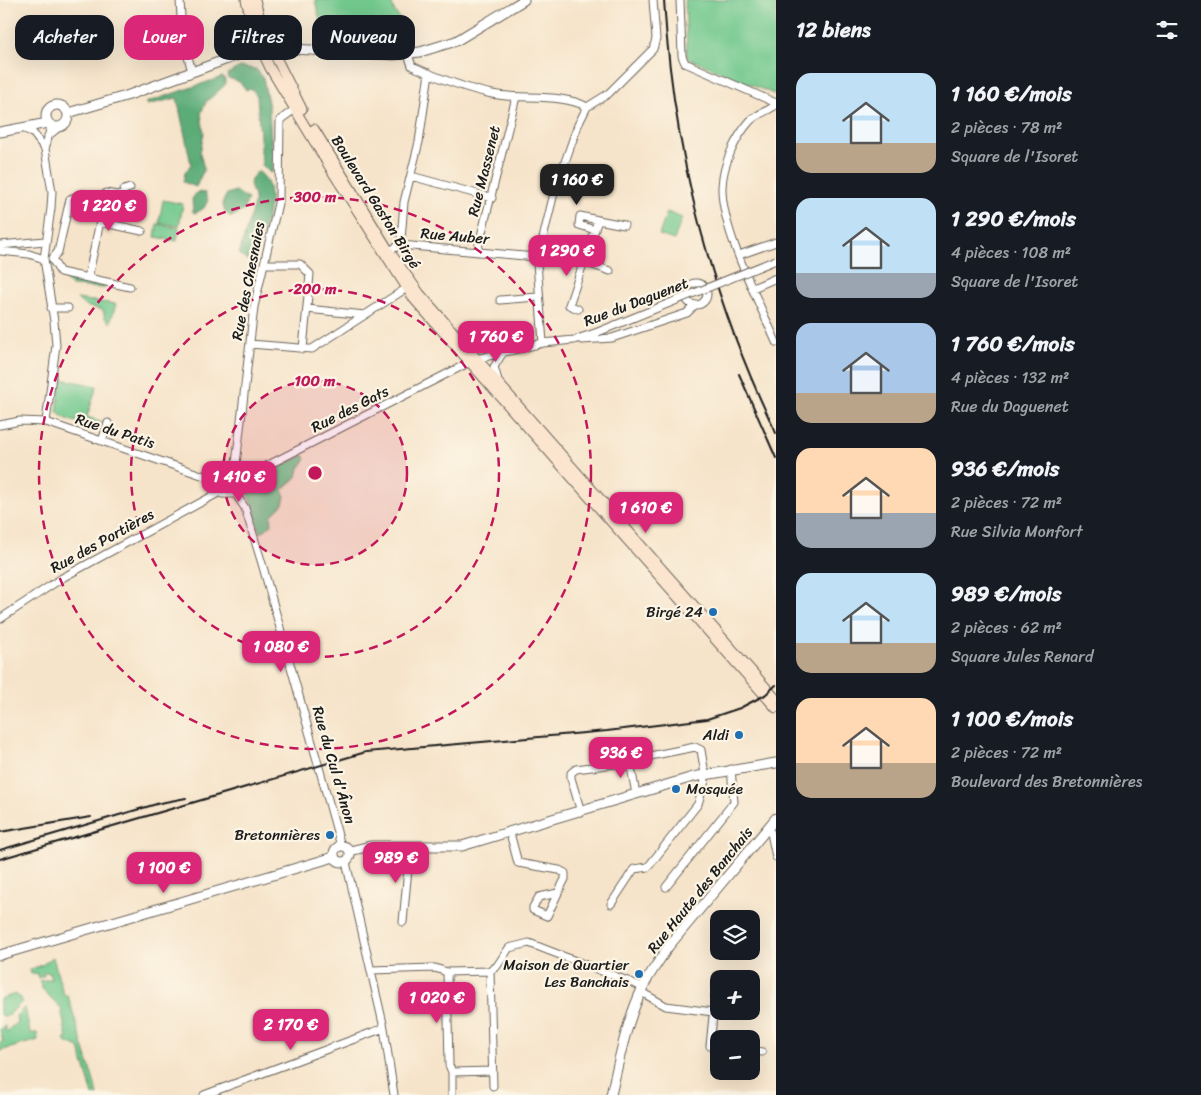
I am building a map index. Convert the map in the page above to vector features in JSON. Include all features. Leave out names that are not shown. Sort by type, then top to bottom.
[{"type":"main road","name":"Boulevard Gaston Birgé","points":[[246,0],[250,15]]},
{"type":"main road","name":"Boulevard Gaston Birgé","points":[[255,0],[259,15]]},
{"type":"main road","name":"Boulevard Gaston Birgé","points":[[268,60],[389,251],[409,287]]},
{"type":"main road","name":"Boulevard Gaston Birgé","points":[[276,60],[298,107],[409,287],[776,708]]},
{"type":"main road","name":"Boulevard Gaston Birgé","points":[[473,361],[500,384],[776,699]]},
{"type":"street","points":[[180,0],[184,41],[192,72]]},
{"type":"street","points":[[415,52],[456,41],[524,0]]},
{"type":"street","points":[[543,343],[538,297],[538,258],[554,193],[578,125],[587,107],[608,94],[653,49],[656,39],[653,0]]},
{"type":"street","points":[[680,0],[682,56],[685,63],[776,104]]},
{"type":"street","points":[[68,113],[226,60]]},
{"type":"street","points":[[409,60],[410,64],[429,73],[493,94],[574,101],[587,107]]},
{"type":"street","points":[[389,251],[400,245],[404,202],[419,142],[429,73]]},
{"type":"street","name":"Rue Massenet","points":[[477,252],[516,97]]},
{"type":"street","points":[[776,104],[752,120],[735,142],[727,164],[722,187],[733,240],[776,342]]},
{"type":"street","points":[[0,130],[51,123],[66,123],[68,113],[64,107],[55,105],[49,108],[51,123],[45,149],[52,192],[45,241],[56,345],[46,422]]},
{"type":"street","name":"Rue des Chesnaies","points":[[235,473],[254,307],[279,199],[280,120],[298,107]]},
{"type":"street","points":[[0,130],[51,123]]},
{"type":"street","points":[[20,127],[33,133],[45,149]]},
{"type":"street","points":[[411,176],[492,198]]},
{"type":"street","points":[[88,278],[106,193],[122,196],[124,190],[130,188]]},
{"type":"street","points":[[48,259],[58,252],[70,199],[82,194],[105,198]]},
{"type":"street","points":[[595,230],[579,225],[580,217],[583,216],[624,225]]},
{"type":"street","points":[[578,309],[569,305],[598,220]]},
{"type":"street","points":[[100,222],[142,232]]},
{"type":"street","points":[[0,245],[45,241]]},
{"type":"street","points":[[739,255],[776,242]]},
{"type":"street","name":"Rue Auber","points":[[400,245],[584,261],[610,271]]},
{"type":"street","points":[[0,251],[29,254],[48,259],[60,272],[130,287]]},
{"type":"street","name":"Rue du Daguenet","points":[[473,361],[543,343],[574,340],[598,332],[776,260]]},
{"type":"street","points":[[264,264],[291,263],[300,264],[306,268],[310,278],[303,349]]},
{"type":"street","points":[[753,288],[776,278]]},
{"type":"street","points":[[250,344],[303,349],[316,348],[409,287]]},
{"type":"street","points":[[500,300],[538,297]]},
{"type":"street","points":[[574,340],[612,338],[687,313],[695,304]]},
{"type":"street","points":[[51,308],[68,308]]},
{"type":"street","points":[[307,309],[365,315]]},
{"type":"street","points":[[500,384],[494,372],[494,367],[502,354]]},
{"type":"street","name":"Rue des Gats","points":[[242,479],[473,361]]},
{"type":"street","name":"Rue du Patis","points":[[0,425],[20,421],[46,422],[219,481]]},
{"type":"street","points":[[102,441],[108,423]]},
{"type":"street","points":[[229,473],[235,473],[242,479],[242,484],[235,493],[228,495],[220,492],[219,481],[229,473]]},
{"type":"street","name":"Rue des Portières","points":[[0,619],[62,578],[220,492]]},
{"type":"street","name":"Rue du Cul d'Ânon","points":[[235,493],[245,508],[263,567],[341,846]]},
{"type":"street","points":[[581,812],[571,778],[572,771],[630,762],[635,759],[697,748],[702,752],[705,781],[698,804],[648,867],[634,869],[611,904]]},
{"type":"street","points":[[630,762],[636,794]]},
{"type":"street","points":[[334,857],[335,851],[341,846],[350,851],[370,846],[462,846],[704,774],[776,763]]},
{"type":"street","points":[[666,887],[734,802],[731,769]]},
{"type":"street","name":"Rue Haute des Banchais","points":[[611,1095],[619,1059],[642,990],[668,947],[776,818]]},
{"type":"street","points":[[767,828],[776,857]]},
{"type":"street","points":[[510,833],[518,863],[559,870],[565,873],[565,879],[558,893]]},
{"type":"street","points":[[403,922],[410,847]]},
{"type":"street","points":[[334,857],[339,862],[346,862],[350,859],[350,851]]},
{"type":"street","points":[[0,955],[334,857]]},
{"type":"street","points":[[346,862],[384,1028],[394,1095]]},
{"type":"street","points":[[371,970],[435,968],[447,972],[490,971],[497,966],[509,948],[529,943],[642,990],[666,1006],[710,1012]]},
{"type":"street","points":[[490,971],[493,1086]]},
{"type":"street","points":[[447,972],[449,1065],[452,1072],[452,1095]]},
{"type":"street","points":[[204,1095],[384,1028]]},
{"type":"street","points":[[452,1072],[493,1071]]},
{"type":"green space","points":[[315,0],[392,0],[397,15],[319,15]]},
{"type":"green space","points":[[685,0],[776,0],[776,95],[687,58]]},
{"type":"green space","points":[[240,67],[256,69],[263,77],[269,108],[273,171],[270,173],[262,165],[257,96],[252,89],[246,90],[240,82],[228,78],[227,74]]},
{"type":"green space","points":[[222,77],[225,79],[225,85],[206,102],[201,113],[204,133],[200,153],[204,169],[196,187],[183,182],[185,173],[191,164],[177,98],[147,105],[145,103]]},
{"type":"green space","points":[[258,171],[266,179],[270,200],[269,211],[256,255],[251,260],[245,259],[239,254],[254,204],[250,184],[253,176]]},
{"type":"green space","points":[[235,191],[248,199],[243,211],[231,217],[225,212],[222,203],[227,194]]},
{"type":"green space","points":[[197,192],[205,193],[208,200],[204,208],[196,213],[193,212],[192,199]]},
{"type":"green space","points":[[163,200],[183,204],[179,226],[159,223]]},
{"type":"green space","points":[[667,212],[682,218],[674,240],[659,235]]},
{"type":"green space","points":[[157,224],[179,228],[177,241],[155,237]]},
{"type":"green space","points":[[62,275],[103,284],[105,288],[71,286]]},
{"type":"green space","points":[[77,299],[116,304],[110,323],[105,318],[103,310],[85,306]]},
{"type":"green space","points":[[61,379],[97,386],[87,417],[105,423],[74,421],[57,412]]},
{"type":"green space","points":[[304,455],[306,459],[299,468],[297,477],[282,490],[285,496],[283,504],[271,516],[272,524],[260,534],[246,487],[249,482]]},
{"type":"green space","points":[[53,957],[63,993],[68,996],[98,1095],[93,1095],[79,1048],[65,1042],[64,1039],[67,1039],[61,1008],[43,990],[39,981],[51,979],[49,972],[43,973],[44,976],[38,978],[37,973],[31,974],[30,970],[42,965]]},
{"type":"green space","points":[[15,994],[21,998],[22,1002],[8,1016],[3,1017],[0,1014],[0,999]]},
{"type":"green space","points":[[25,1007],[30,1033],[37,1033],[38,1040],[0,1051],[0,1042],[3,1041],[0,1029],[5,1026],[6,1032],[17,1022],[16,1016]]},
{"type":"railway","points":[[664,0],[676,113],[686,168],[699,222],[714,276],[732,329],[776,433]]},
{"type":"railway","points":[[739,374],[776,458]]},
{"type":"railway","points":[[0,859],[366,752],[607,731],[707,719],[740,708],[765,695],[776,685]]},
{"type":"railway","points":[[0,850],[160,803],[186,798]]},
{"type":"railway","points":[[0,832],[91,817]]},
{"type":"place","name":"Birgé 24","points":[[713,612]]},
{"type":"place","name":"Aldi","points":[[739,735]]},
{"type":"place","name":"Mosquée","points":[[676,789]]},
{"type":"place","name":"Bretonnières","points":[[330,835]]},
{"type":"place","name":"Maison de Quartier Les Banchais","points":[[639,974]]}]
